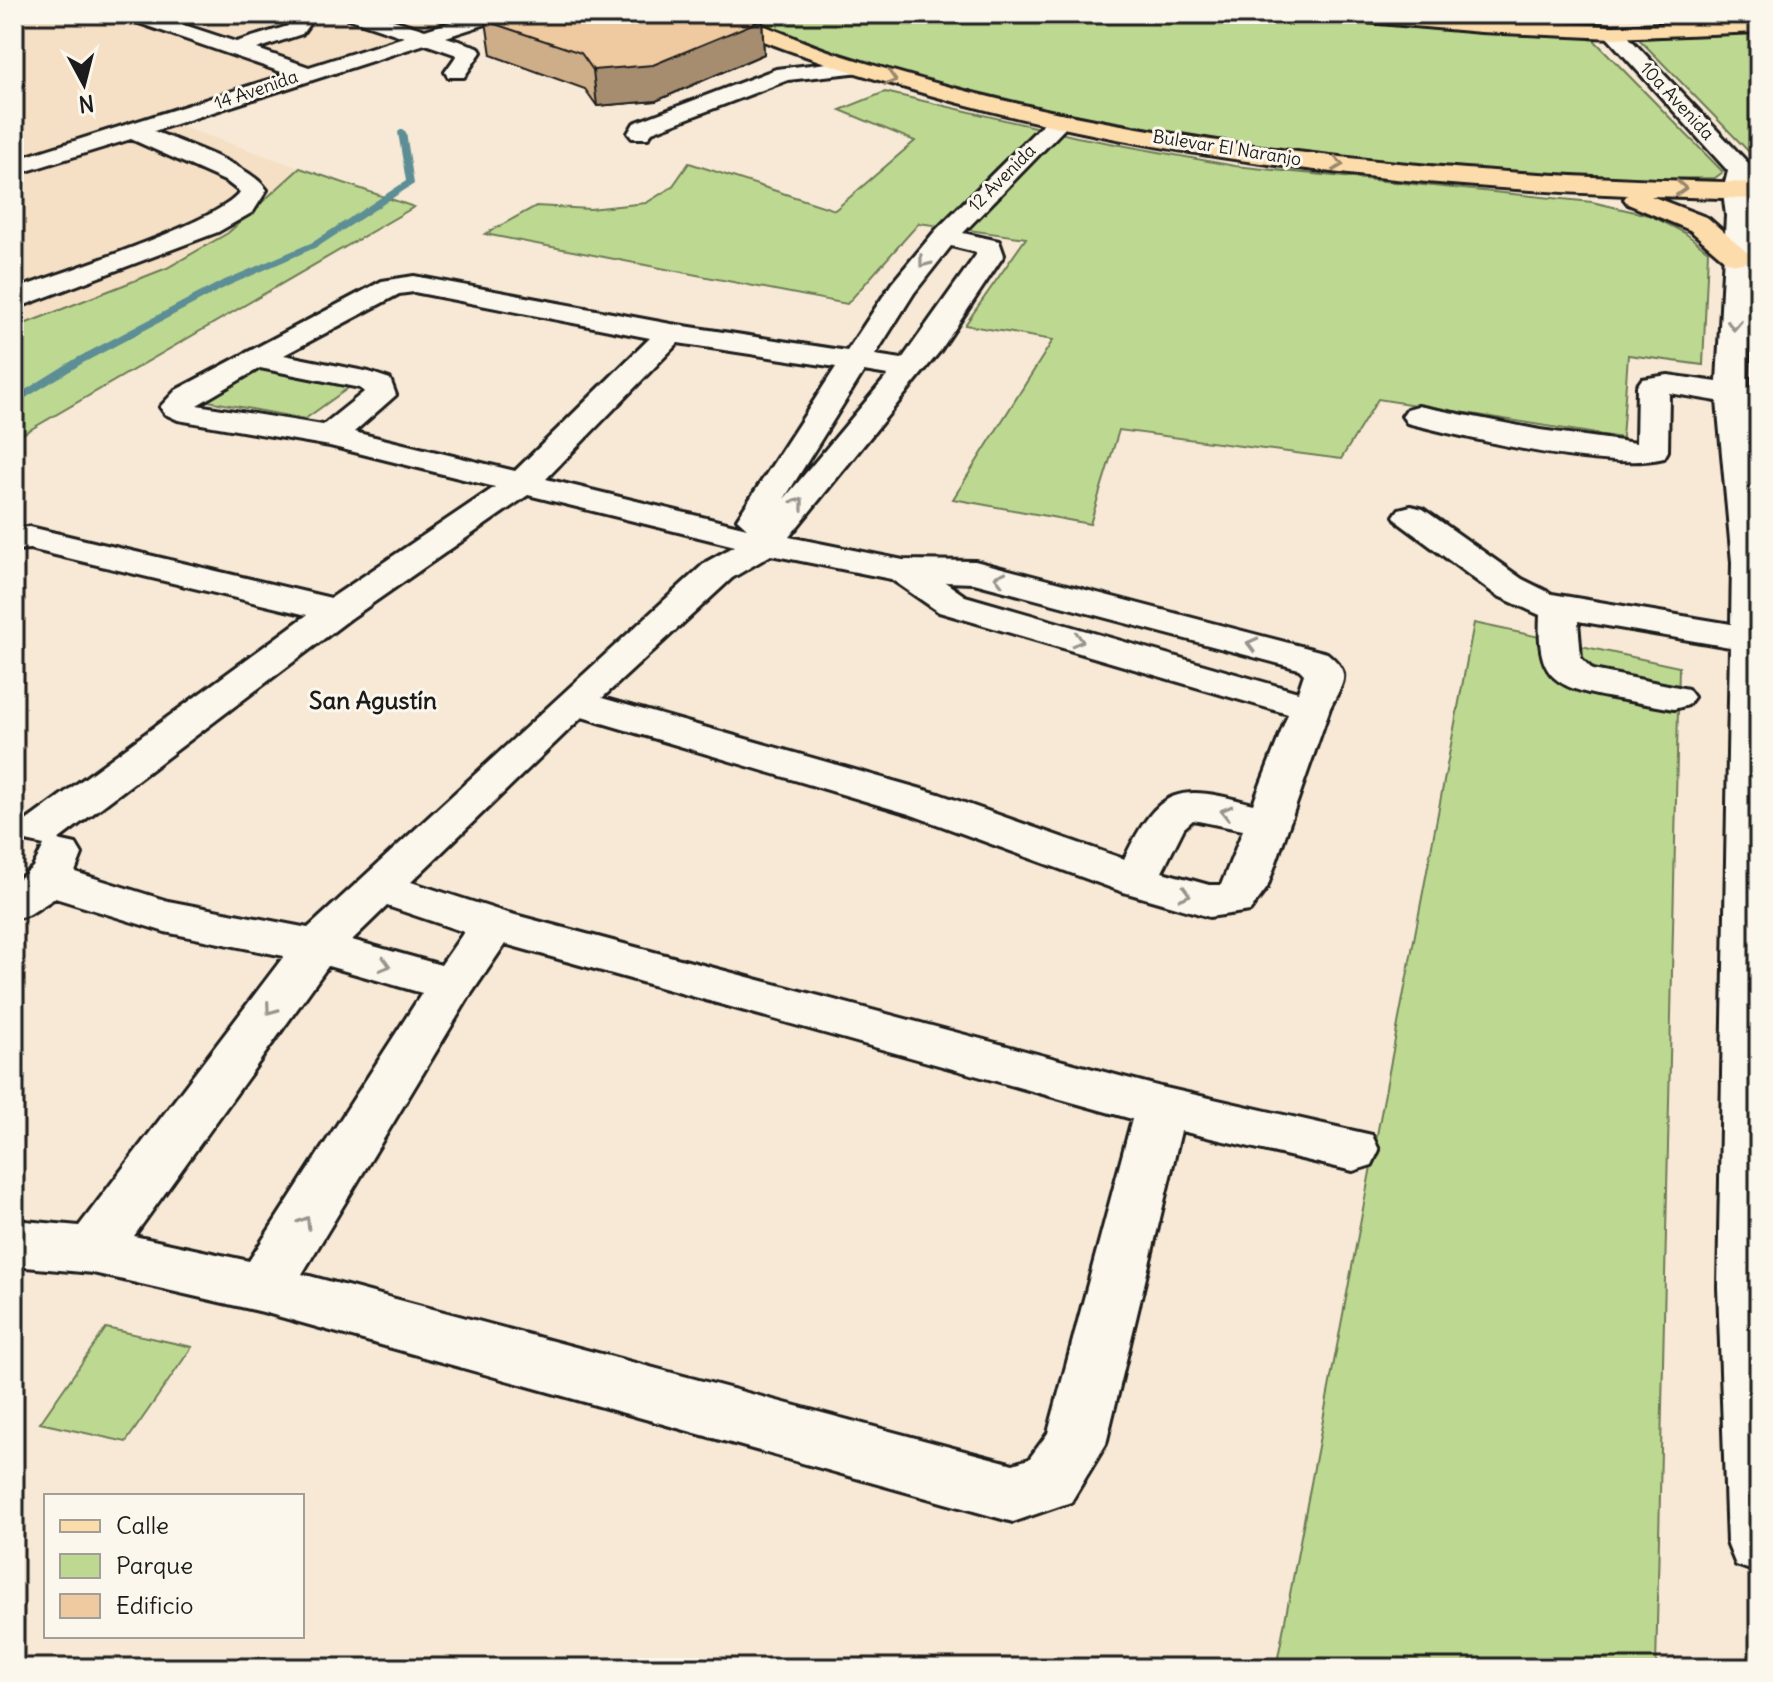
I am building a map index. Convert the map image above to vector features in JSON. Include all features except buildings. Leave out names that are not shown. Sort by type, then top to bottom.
[{"type":"main road","points":[[692,14],[750,30]]},
{"type":"main road","name":"Bulevar El Naranjo","points":[[712,14],[808,52],[935,92],[1060,120],[1288,158],[1367,168],[1552,182],[1749,183]]},
{"type":"main road","points":[[1345,14],[1481,26],[1613,32],[1759,26]]},
{"type":"main road","points":[[1552,182],[1663,207],[1699,224],[1737,256]]},
{"type":"street","points":[[131,14],[237,49],[265,51],[302,62]]},
{"type":"street","points":[[226,74],[295,30],[299,24],[294,14]]},
{"type":"street","points":[[354,14],[470,52],[456,72]]},
{"type":"street","name":"14 Avenida","points":[[14,168],[134,131],[302,62],[334,64],[498,14]]},
{"type":"street","name":"10a Avenida","points":[[1613,32],[1749,183]]},
{"type":"street","points":[[784,74],[808,52]]},
{"type":"street","points":[[640,133],[642,128],[676,113],[784,74],[853,67]]},
{"type":"street","name":"12 Avenida","points":[[742,550],[902,289],[945,236],[1060,120]]},
{"type":"street","points":[[14,300],[209,226],[244,206],[254,190],[236,177],[134,131]]},
{"type":"street","points":[[1749,183],[1739,216],[1737,256],[1754,563],[1750,639],[1752,1289],[1759,1543]]},
{"type":"street","name":"12 Avenida","points":[[919,357],[990,255],[989,247],[945,236]]},
{"type":"street","points":[[574,702],[924,804],[1136,880],[1209,901],[1234,900],[1244,888],[1310,708],[1324,681],[1324,670],[1313,661],[975,572],[903,571],[742,550],[524,482],[330,436],[189,413],[176,407],[187,397],[255,358],[392,287],[414,284],[671,333],[864,349],[919,357]]},
{"type":"street","points":[[27,830],[524,482],[671,333]]},
{"type":"street","points":[[93,1250],[317,946],[574,702],[742,550],[919,357]]},
{"type":"street","points":[[255,358],[369,381],[379,386],[380,395],[330,436]]},
{"type":"street","points":[[1418,416],[1608,451],[1646,454],[1652,451],[1653,386],[1668,384],[1746,396]]},
{"type":"street","points":[[1411,516],[1518,593],[1542,604],[1750,639]]},
{"type":"street","points":[[14,539],[30,538],[337,611]]},
{"type":"street","points":[[1559,607],[1558,655],[1572,675],[1581,680],[1674,697]]},
{"type":"street","points":[[1136,880],[1174,813],[1185,806],[1203,806],[1267,823]]},
{"type":"street","points":[[27,830],[55,841],[60,854],[57,868],[31,892]]},
{"type":"street","points":[[380,888],[494,925],[1161,1107],[1353,1150]]},
{"type":"street","points":[[31,892],[317,946],[452,985]]},
{"type":"street","points":[[263,1288],[452,985],[494,925]]},
{"type":"street","points":[[14,1243],[93,1250],[263,1288],[1013,1493],[1049,1482],[1075,1444],[1161,1107]]},
{"type":"shaded area","points":[[14,14],[525,14],[171,123],[300,168],[228,233],[167,268],[14,328]]},
{"type":"green space","points":[[742,14],[1305,14],[1378,23],[1577,37],[1594,40],[1723,172],[1715,178],[1548,176],[1380,163],[1213,140],[1048,109],[892,71],[816,46]]},
{"type":"green space","points":[[1759,32],[1759,162],[1639,39]]},
{"type":"green space","points":[[885,92],[1077,137],[1235,166],[1592,202],[1652,216],[1685,233],[1708,251],[1703,365],[1628,355],[1622,438],[1378,399],[1341,459],[1119,430],[1090,524],[953,499],[1053,340],[965,325],[1026,238],[919,223],[847,304],[485,234],[536,206],[590,209],[646,203],[672,187],[689,163],[835,210],[915,141],[840,110]]},
{"type":"green space","points":[[300,168],[414,207],[14,439],[14,328],[167,268],[228,233]]},
{"type":"green space","points":[[242,366],[351,386],[305,419],[197,399]]},
{"type":"green space","points":[[1474,623],[1679,667],[1656,1668],[1276,1668]]},
{"type":"green space","points":[[106,1328],[192,1347],[126,1442],[40,1423]]},
{"type":"waterway","points":[[14,402],[79,361],[224,284],[316,244],[411,182],[402,132]]},
{"type":"district","name":"San Agustín","points":[[373,701]]}]
